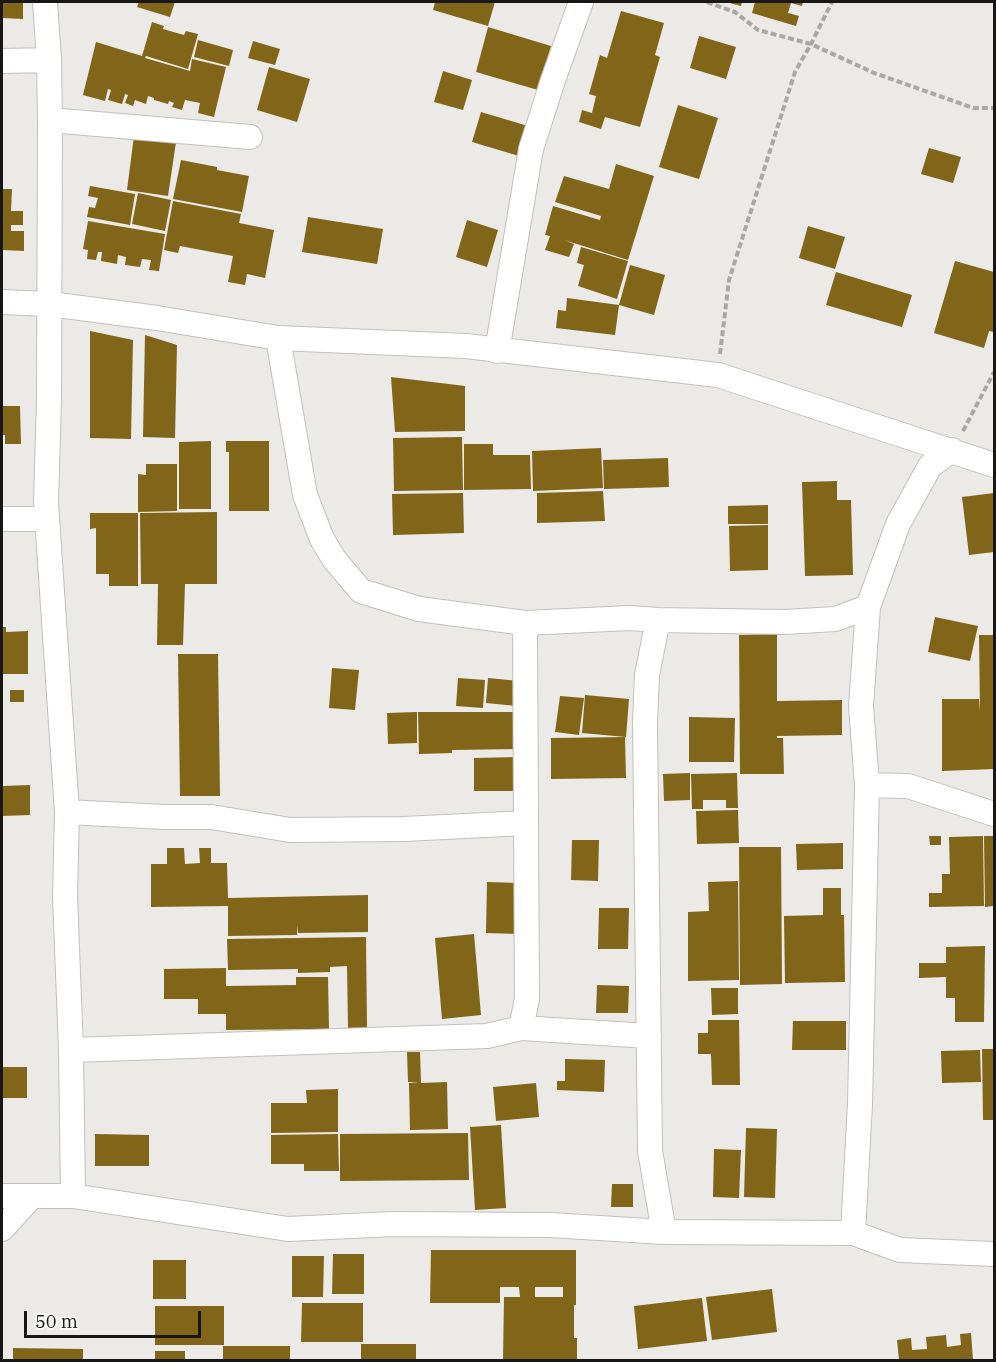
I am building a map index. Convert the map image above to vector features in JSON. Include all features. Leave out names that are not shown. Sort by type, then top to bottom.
[{"type":"street","points":[[45,2],[50,120],[47,519],[67,812],[65,896],[71,1050],[73,1196]]},
{"type":"street","points":[[497,351],[531,148],[581,2]]},
{"type":"street","points":[[2,61],[49,60]]},
{"type":"street","points":[[50,120],[250,138]]},
{"type":"street","points":[[2,302],[50,304],[157,318],[278,338],[466,346],[718,375],[994,465]]},
{"type":"street","points":[[278,338],[305,495],[321,539],[334,559],[361,591],[419,609],[525,623],[630,618],[785,622],[835,619],[868,607]]},
{"type":"street","points":[[852,1233],[860,1104],[867,785],[861,706],[868,607],[904,514],[930,466],[952,450]]},
{"type":"street","points":[[2,519],[47,519]]},
{"type":"street","points":[[658,620],[647,675],[645,722],[650,1151],[664,1232]]},
{"type":"street","points":[[521,1028],[527,999],[525,623]]},
{"type":"street","points":[[867,785],[908,786],[994,814]]},
{"type":"street","points":[[67,812],[211,817],[290,830],[404,829],[526,823]]},
{"type":"street","points":[[71,1050],[487,1036],[521,1028],[649,1036]]},
{"type":"street","points":[[2,1196],[73,1196],[288,1229],[393,1224],[550,1225],[664,1232],[852,1233],[900,1250],[994,1254]]},
{"type":"street","points":[[2,1230],[32,1196]]},
{"type":"path","points":[[706,2],[735,12],[758,30],[811,44],[874,73],[973,108],[994,108]]},
{"type":"path","points":[[718,375],[729,280],[795,72],[831,2]]},
{"type":"path","points":[[952,450],[994,372]]},
{"type":"building","points":[[2,2],[23,2],[23,19],[2,18]]},
{"type":"building","points":[[139,2],[175,2],[170,17],[137,7]]},
{"type":"building","points":[[435,2],[495,2],[488,26],[433,10]]},
{"type":"building","points":[[726,2],[742,2],[741,6]]},
{"type":"building","points":[[755,2],[803,2],[802,6],[791,3],[788,13],[799,16],[796,26],[752,13]]},
{"type":"building","points":[[621,11],[664,23],[655,55],[660,57],[640,127],[605,117],[601,129],[579,122],[582,110],[592,113],[596,96],[589,94],[600,55],[607,58]]},
{"type":"building","points":[[152,22],[164,26],[163,29],[184,35],[186,31],[198,34],[188,69],[146,56],[145,58],[190,71],[192,59],[226,67],[214,117],[198,113],[200,103],[185,100],[182,110],[172,107],[174,103],[169,101],[168,104],[148,96],[146,104],[135,100],[133,106],[125,103],[128,95],[125,94],[122,104],[108,100],[111,90],[108,89],[105,101],[83,95],[96,42],[142,56]]},
{"type":"building","points":[[488,27],[551,46],[538,90],[476,72]]},
{"type":"building","points":[[699,36],[736,47],[726,79],[690,68]]},
{"type":"building","points":[[198,40],[233,50],[229,66],[194,57]]},
{"type":"building","points":[[253,41],[280,49],[275,65],[248,58]]},
{"type":"building","points":[[269,67],[310,79],[297,122],[257,110]]},
{"type":"building","points":[[443,71],[472,80],[463,110],[434,102]]},
{"type":"building","points":[[678,105],[718,118],[699,179],[659,167]]},
{"type":"building","points":[[481,112],[528,126],[519,156],[472,142]]},
{"type":"building","points":[[134,136],[176,142],[168,196],[127,190]]},
{"type":"building","points":[[929,148],[961,157],[953,183],[921,174]]},
{"type":"building","points":[[181,160],[249,176],[242,212],[173,199]]},
{"type":"building","points":[[616,164],[654,176],[628,260],[564,240],[574,244],[569,257],[545,250],[550,236],[545,235],[553,206],[600,220],[601,216],[555,202],[564,176],[609,189]]},
{"type":"building","points":[[90,186],[135,194],[130,225],[87,217],[89,207],[95,208],[98,198],[88,196]]},
{"type":"building","points":[[2,189],[12,189],[11,211],[23,211],[23,225],[11,225],[11,231],[24,231],[24,251],[2,250]]},
{"type":"building","points":[[138,193],[171,200],[165,231],[132,224]]},
{"type":"building","points":[[173,201],[241,214],[239,223],[274,230],[265,278],[247,274],[245,285],[228,282],[233,256],[180,246],[178,253],[164,250]]},
{"type":"building","points":[[308,217],[383,229],[377,264],[302,252]]},
{"type":"building","points":[[467,220],[498,230],[487,267],[456,257]]},
{"type":"building","points":[[88,221],[165,234],[159,271],[149,270],[151,260],[142,259],[140,267],[125,265],[126,257],[118,255],[117,264],[101,261],[102,252],[98,252],[96,260],[87,259],[88,250],[83,249]]},
{"type":"building","points":[[808,226],[845,237],[835,269],[799,258]]},
{"type":"building","points":[[581,247],[628,261],[617,299],[578,286],[584,265],[577,263]]},
{"type":"building","points":[[955,261],[994,272],[994,332],[989,331],[984,348],[934,333]]},
{"type":"building","points":[[630,265],[665,275],[654,315],[619,305]]},
{"type":"building","points":[[836,272],[912,295],[902,327],[826,305]]},
{"type":"building","points":[[567,298],[619,305],[615,335],[556,328],[558,310],[566,311]]},
{"type":"building","points":[[90,331],[133,340],[131,439],[90,438]]},
{"type":"building","points":[[145,335],[177,345],[175,438],[143,437]]},
{"type":"building","points":[[391,377],[465,386],[465,431],[395,432]]},
{"type":"building","points":[[2,406],[20,406],[21,444],[5,444],[5,435],[2,435]]},
{"type":"building","points":[[462,437],[463,490],[394,491],[393,438]]},
{"type":"building","points":[[211,441],[211,509],[179,509],[179,442]]},
{"type":"building","points":[[226,441],[269,441],[269,511],[229,511],[229,452],[226,452]]},
{"type":"building","points":[[464,444],[493,444],[493,455],[530,455],[531,489],[464,490]]},
{"type":"building","points":[[601,448],[603,488],[533,491],[532,451]]},
{"type":"building","points":[[668,458],[669,487],[604,489],[603,460]]},
{"type":"building","points":[[146,464],[177,464],[177,511],[138,512],[138,474],[146,475]]},
{"type":"building","points":[[837,481],[837,500],[851,500],[853,575],[805,576],[802,482]]},
{"type":"building","points":[[603,491],[605,521],[537,523],[537,493]]},
{"type":"building","points":[[463,493],[464,533],[393,535],[392,494]]},
{"type":"building","points":[[994,493],[994,552],[969,555],[962,497]]},
{"type":"building","points":[[768,505],[768,524],[728,524],[728,506]]},
{"type":"building","points":[[217,512],[217,584],[185,584],[183,645],[157,645],[158,584],[141,584],[140,513]]},
{"type":"building","points":[[90,513],[138,513],[138,586],[109,586],[109,574],[96,574],[96,528],[90,529]]},
{"type":"building","points":[[768,525],[768,570],[730,571],[729,526]]},
{"type":"building","points":[[935,617],[978,626],[970,661],[928,652]]},
{"type":"building","points":[[2,627],[6,627],[6,632],[28,631],[28,674],[2,674]]},
{"type":"building","points":[[777,634],[777,701],[842,700],[842,735],[777,736],[777,738],[783,738],[784,774],[740,774],[739,635]]},
{"type":"building","points":[[979,635],[994,635],[994,769],[942,771],[942,699],[979,699],[980,712]]},
{"type":"building","points":[[178,654],[218,654],[220,796],[180,796]]},
{"type":"building","points":[[332,668],[359,670],[355,710],[329,708]]},
{"type":"building","points":[[458,678],[485,680],[483,708],[456,706]]},
{"type":"building","points":[[488,678],[519,681],[517,706],[486,703]]},
{"type":"building","points":[[10,690],[24,690],[24,702],[10,702]]},
{"type":"building","points":[[585,695],[629,699],[626,737],[582,733]]},
{"type":"building","points":[[560,696],[584,698],[579,735],[555,732]]},
{"type":"building","points":[[417,712],[417,743],[388,744],[387,713]]},
{"type":"building","points":[[418,712],[519,712],[519,749],[452,750],[452,753],[419,754]]},
{"type":"building","points":[[689,717],[735,718],[734,762],[689,762]]},
{"type":"building","points":[[625,737],[626,778],[551,779],[551,738]]},
{"type":"building","points":[[518,757],[519,791],[474,791],[474,758]]},
{"type":"building","points":[[690,773],[690,800],[664,801],[663,774]]},
{"type":"building","points":[[737,773],[738,808],[726,808],[726,800],[703,800],[703,809],[692,809],[691,774]]},
{"type":"building","points":[[30,785],[30,815],[2,816],[2,786]]},
{"type":"building","points":[[738,810],[739,843],[697,844],[696,811]]},
{"type":"building","points":[[929,836],[941,836],[941,845],[930,845]]},
{"type":"building","points":[[983,836],[984,906],[929,907],[929,893],[942,893],[942,874],[950,874],[949,837]]},
{"type":"building","points":[[984,836],[994,836],[994,906],[985,907]]},
{"type":"building","points":[[572,840],[599,840],[598,881],[571,880]]},
{"type":"building","points":[[843,843],[843,869],[797,870],[796,844]]},
{"type":"building","points":[[739,847],[781,847],[782,984],[740,985]]},
{"type":"building","points":[[167,848],[184,848],[185,864],[200,863],[199,848],[211,848],[211,863],[227,863],[228,898],[368,895],[368,932],[298,933],[297,925],[297,935],[228,936],[228,906],[151,907],[151,864],[167,864]]},
{"type":"building","points":[[738,881],[739,980],[688,981],[688,912],[709,911],[708,882]]},
{"type":"building","points":[[487,882],[519,883],[519,934],[486,933]]},
{"type":"building","points":[[823,888],[841,888],[841,915],[844,915],[845,982],[785,983],[784,916],[823,915]]},
{"type":"building","points":[[599,908],[629,908],[628,949],[598,949]]},
{"type":"building","points":[[474,934],[481,1015],[442,1019],[435,938]]},
{"type":"building","points":[[366,937],[367,1028],[348,1028],[347,966],[330,967],[330,972],[298,973],[298,969],[228,970],[227,939]]},
{"type":"building","points":[[985,946],[984,1022],[955,1022],[955,998],[946,998],[946,977],[919,978],[919,963],[946,963],[946,947]]},
{"type":"building","points":[[226,968],[226,986],[296,985],[296,977],[328,977],[329,1029],[226,1030],[226,1014],[198,1014],[198,999],[164,999],[164,969]]},
{"type":"building","points":[[597,985],[629,986],[628,1013],[596,1013]]},
{"type":"building","points":[[711,988],[738,988],[738,1014],[712,1015]]},
{"type":"building","points":[[708,1020],[739,1020],[740,1085],[712,1085],[711,1054],[698,1054],[698,1033],[708,1033]]},
{"type":"building","points":[[793,1021],[846,1021],[846,1050],[792,1050]]},
{"type":"building","points":[[982,1049],[994,1049],[994,1120],[983,1120]]},
{"type":"building","points":[[980,1050],[981,1082],[942,1083],[941,1051]]},
{"type":"building","points":[[407,1052],[420,1052],[421,1083],[447,1082],[448,1129],[410,1130],[409,1083],[419,1082],[408,1082]]},
{"type":"building","points":[[565,1059],[605,1060],[604,1092],[557,1090],[557,1081],[565,1081]]},
{"type":"building","points":[[2,1067],[27,1067],[27,1098],[2,1098]]},
{"type":"building","points":[[536,1083],[539,1117],[496,1121],[493,1087]]},
{"type":"building","points":[[338,1089],[338,1132],[271,1133],[271,1103],[307,1103],[306,1090]]},
{"type":"building","points":[[501,1125],[506,1208],[475,1210],[470,1127]]},
{"type":"building","points":[[746,1128],[777,1129],[775,1198],[744,1197]]},
{"type":"building","points":[[468,1133],[469,1180],[340,1181],[340,1134]]},
{"type":"building","points":[[95,1134],[149,1135],[149,1166],[95,1166]]},
{"type":"building","points":[[338,1134],[339,1171],[304,1171],[304,1164],[271,1164],[271,1135]]},
{"type":"building","points":[[714,1149],[741,1150],[739,1198],[713,1197]]},
{"type":"building","points":[[612,1184],[633,1184],[633,1207],[611,1207]]},
{"type":"building","points":[[431,1250],[576,1250],[574,1338],[577,1338],[577,1360],[503,1360],[504,1297],[520,1297],[519,1287],[500,1287],[500,1303],[430,1303]],"holes":[[[535,1287],[563,1287],[563,1297],[535,1297]]]},
{"type":"building","points":[[333,1254],[364,1254],[364,1294],[332,1294]]},
{"type":"building","points":[[292,1256],[324,1256],[323,1297],[292,1297]]},
{"type":"building","points":[[153,1260],[186,1260],[186,1299],[153,1299]]},
{"type":"building","points":[[772,1289],[777,1332],[712,1340],[706,1297]]},
{"type":"building","points":[[702,1298],[707,1341],[638,1349],[634,1306]]},
{"type":"building","points":[[302,1303],[363,1303],[363,1342],[301,1342]]},
{"type":"building","points":[[155,1306],[224,1306],[224,1345],[155,1345]]},
{"type":"building","points":[[971,1333],[973,1360],[899,1360],[897,1340],[911,1338],[912,1350],[927,1349],[926,1337],[946,1335],[947,1347],[961,1345],[960,1334]]},
{"type":"building","points":[[361,1344],[416,1344],[416,1360],[361,1360]]},
{"type":"building","points":[[223,1346],[290,1346],[290,1360],[223,1360]]},
{"type":"building","points":[[13,1348],[83,1349],[83,1360],[13,1360]]},
{"type":"building","points":[[155,1351],[185,1351],[185,1360],[155,1360]]}]
